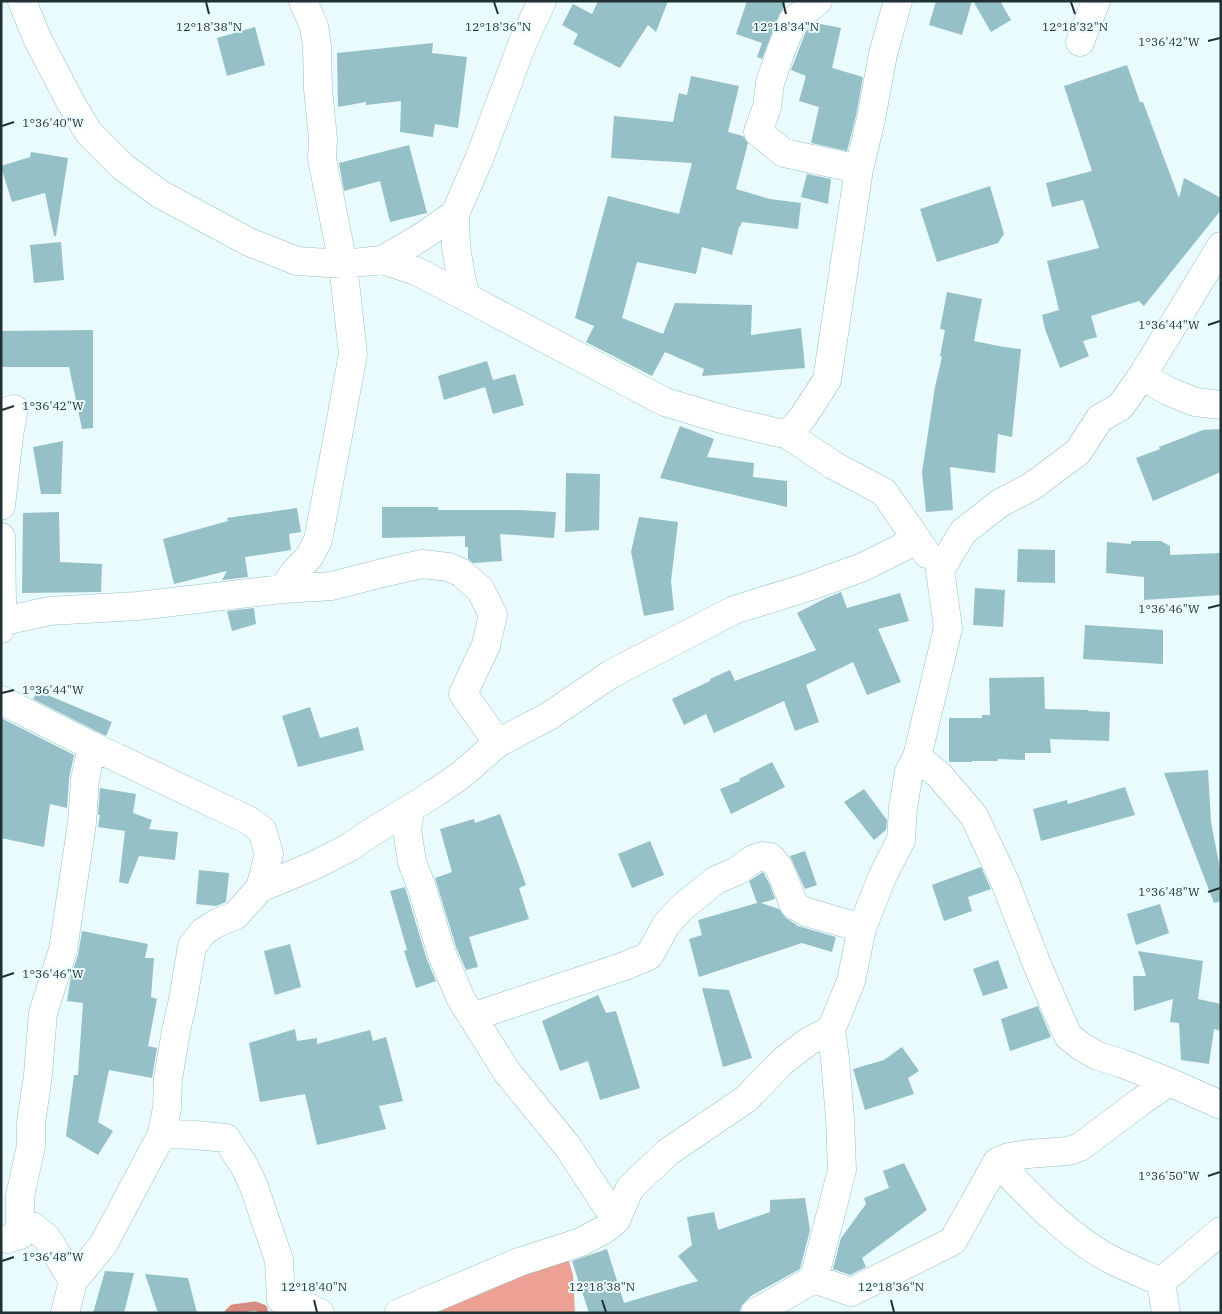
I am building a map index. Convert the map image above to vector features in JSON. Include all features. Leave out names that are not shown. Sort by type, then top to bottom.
[{"type":"street","points":[[22,1],[37,38],[89,133],[123,167],[160,194],[249,242],[296,261],[343,264],[382,260],[420,238],[455,214]]},
{"type":"street","points":[[282,589],[309,557],[318,540],[352,354],[343,264],[322,159],[323,139],[318,89],[317,46],[314,26],[303,1]]},
{"type":"street","points":[[466,297],[456,247],[455,214],[523,42],[542,1]]},
{"type":"street","points":[[818,1],[793,22],[770,83],[767,106],[758,132],[784,153],[858,168]]},
{"type":"street","points":[[788,435],[803,417],[827,380],[858,168],[871,119],[883,54],[898,1]]},
{"type":"street","points":[[1080,42],[1096,1]]},
{"type":"street","points":[[940,570],[962,532],[1000,503],[1030,487],[1078,452],[1100,418],[1120,407],[1142,376],[1221,246]]},
{"type":"street","points":[[382,260],[416,272],[466,297],[665,402],[724,420],[788,435],[833,465],[884,492],[940,570],[948,628],[917,757],[910,772],[903,808],[901,840],[862,928],[851,981],[831,1030],[839,1108],[842,1170],[814,1279],[755,1313]]},
{"type":"street","points":[[1142,376],[1168,391],[1195,402],[1221,405]]},
{"type":"street","points":[[1,412],[14,410],[9,435],[1,506]]},
{"type":"street","points":[[1,537],[3,625],[49,611],[138,606],[282,589],[332,586],[422,564],[448,567],[460,572],[480,589],[493,615],[486,645],[463,694],[498,743]]},
{"type":"street","points":[[318,540],[325,569],[332,586]]},
{"type":"street","points":[[65,1313],[73,1281],[102,1245],[162,1134],[168,1108],[168,1079],[192,946],[203,932],[217,923],[236,915],[260,888],[315,865],[348,848],[461,775],[498,743],[549,716],[611,674],[734,610],[808,587],[863,567],[917,540]]},
{"type":"street","points":[[1,700],[92,746],[248,820],[262,830],[269,854],[260,888]]},
{"type":"street","points":[[10,1238],[31,1146],[31,1122],[38,1075],[43,1012],[63,950],[82,823],[84,780],[92,746]]},
{"type":"street","points":[[917,757],[939,775],[974,816],[1006,882],[1038,967],[1068,1036],[1098,1056],[1169,1082],[1221,1105]]},
{"type":"street","points":[[411,808],[407,829],[412,862],[422,888],[441,952],[461,999],[506,1072],[568,1147],[616,1220]]},
{"type":"street","points":[[472,1017],[622,967],[649,956],[666,925],[680,909],[716,880],[737,871],[753,859],[762,856],[770,857],[778,866],[794,905],[806,912],[862,928]]},
{"type":"street","points":[[400,1313],[519,1262],[581,1242],[605,1229],[616,1220],[630,1188],[668,1152],[746,1098],[782,1061],[808,1041],[831,1030]]},
{"type":"street","points":[[814,1279],[851,1292],[953,1241],[997,1162],[1009,1157],[1068,1151],[1080,1147],[1169,1082]]},
{"type":"street","points":[[162,1134],[195,1134],[226,1138],[245,1167],[254,1187],[279,1260],[277,1306],[302,1305],[320,1313]]},
{"type":"street","points":[[997,1162],[1069,1232],[1108,1258],[1161,1282]]},
{"type":"street","points":[[10,1238],[32,1226],[47,1238],[73,1281]]},
{"type":"street","points":[[1161,1282],[1221,1231]]},
{"type":"street","points":[[1161,1282],[1166,1313]]},
{"type":"shaded area","points":[[568,1258],[573,1275],[575,1313],[432,1313],[469,1295]]},
{"type":"building","points":[[598,1],[668,1],[656,32],[648,25],[620,68],[573,44],[578,34],[562,25],[573,4],[592,14]]},
{"type":"building","points":[[747,1],[786,1],[762,59],[757,57],[762,43],[736,34]]},
{"type":"building","points":[[936,1],[972,1],[962,35],[929,25]]},
{"type":"building","points":[[973,1],[1000,1],[1011,20],[991,32]]},
{"type":"building","points":[[816,23],[841,28],[832,68],[863,77],[847,151],[811,143],[819,107],[799,101],[806,76],[791,70],[806,31]]},
{"type":"building","points":[[255,27],[265,65],[227,76],[217,38]]},
{"type":"building","points":[[433,43],[432,53],[467,57],[458,128],[435,124],[433,137],[400,132],[401,101],[366,105],[366,102],[338,107],[337,53]]},
{"type":"building","points":[[1127,65],[1179,198],[1184,178],[1221,198],[1221,210],[1144,306],[1139,301],[1091,316],[1097,337],[1083,341],[1089,356],[1060,368],[1045,329],[1042,315],[1059,310],[1047,261],[1099,248],[1083,200],[1052,207],[1046,183],[1092,171],[1064,86]]},
{"type":"building","points":[[691,76],[739,86],[728,132],[743,136],[748,143],[736,189],[770,199],[801,203],[798,229],[742,222],[732,255],[702,247],[696,274],[637,262],[622,318],[663,334],[675,303],[752,305],[751,335],[801,328],[805,368],[702,376],[704,369],[665,352],[652,376],[586,342],[594,326],[575,318],[608,196],[679,214],[692,163],[611,158],[614,116],[673,122],[679,93],[687,95]]},
{"type":"building","points":[[409,145],[427,213],[390,222],[380,181],[344,191],[339,163]]},
{"type":"building","points":[[31,152],[68,158],[56,236],[54,236],[45,193],[12,202],[1,167],[30,157]]},
{"type":"building","points":[[807,174],[831,179],[828,204],[801,197]]},
{"type":"building","points":[[990,186],[1004,234],[998,243],[937,262],[920,209]]},
{"type":"building","points":[[61,242],[64,280],[34,283],[30,245]]},
{"type":"building","points":[[947,292],[982,299],[974,341],[1021,349],[1012,437],[998,434],[995,473],[950,467],[953,510],[926,512],[922,472],[935,387],[942,357],[940,356],[945,330],[940,329]]},
{"type":"building","points":[[93,330],[93,428],[82,429],[69,367],[1,367],[1,331]]},
{"type":"building","points":[[487,361],[493,380],[515,374],[524,405],[493,414],[485,387],[444,400],[438,376]]},
{"type":"building","points":[[680,426],[714,439],[707,457],[754,463],[753,477],[787,481],[787,507],[660,478]]},
{"type":"building","points":[[1221,429],[1221,472],[1153,501],[1136,458],[1203,430]]},
{"type":"building","points":[[63,441],[61,494],[41,494],[33,447]]},
{"type":"building","points":[[566,473],[600,474],[599,530],[565,532]]},
{"type":"building","points":[[382,507],[438,507],[438,510],[556,512],[554,538],[500,534],[502,561],[473,563],[468,559],[468,547],[465,547],[465,536],[382,538]]},
{"type":"building","points":[[297,508],[301,532],[289,534],[291,550],[245,557],[248,577],[222,580],[227,571],[174,584],[163,539],[228,521],[227,518]]},
{"type":"building","points":[[59,512],[60,562],[102,564],[101,592],[22,593],[23,513]]},
{"type":"building","points":[[639,517],[678,522],[671,581],[674,610],[644,616],[631,552]]},
{"type":"building","points":[[1131,541],[1161,541],[1170,546],[1170,555],[1221,553],[1221,595],[1144,600],[1144,577],[1106,573],[1107,542],[1131,544]]},
{"type":"building","points":[[1018,549],[1055,550],[1055,583],[1017,582]]},
{"type":"building","points":[[975,588],[1005,590],[1003,627],[973,625]]},
{"type":"building","points":[[841,592],[847,608],[900,593],[909,621],[878,629],[901,682],[867,695],[853,662],[806,685],[819,722],[795,731],[784,701],[714,733],[706,714],[684,725],[672,699],[730,670],[735,681],[816,650],[797,613]]},
{"type":"building","points":[[254,608],[256,624],[232,631],[227,611]]},
{"type":"building","points":[[1085,625],[1163,630],[1163,664],[1083,659]]},
{"type":"building","points":[[1044,677],[1045,709],[1110,712],[1109,741],[1050,739],[1051,753],[1025,753],[1025,760],[998,759],[998,761],[949,762],[949,718],[982,718],[982,715],[990,715],[989,678]]},
{"type":"building","points":[[38,691],[112,722],[106,736],[33,699]]},
{"type":"building","points":[[310,707],[320,738],[358,727],[364,750],[298,767],[282,716]]},
{"type":"building","points":[[1,718],[74,755],[69,779],[67,808],[50,804],[44,847],[1,838]]},
{"type":"building","points":[[772,762],[785,787],[731,814],[720,789],[740,781],[739,779]]},
{"type":"building","points":[[1208,770],[1211,822],[1221,874],[1221,901],[1214,903],[1164,773]]},
{"type":"building","points":[[1125,787],[1135,815],[1041,841],[1033,809],[1067,800],[1068,804]]},
{"type":"building","points":[[100,788],[136,794],[133,813],[152,820],[149,829],[178,832],[175,860],[139,856],[128,884],[119,882],[125,831],[98,827]]},
{"type":"building","points":[[864,789],[887,820],[886,830],[874,840],[844,802]]},
{"type":"building","points":[[500,814],[526,885],[519,888],[529,919],[469,937],[478,967],[466,970],[456,947],[435,878],[452,872],[440,829],[474,819],[475,823]]},
{"type":"building","points":[[650,841],[664,875],[632,888],[618,854]]},
{"type":"building","points":[[805,851],[817,885],[805,889],[790,856]]},
{"type":"building","points":[[981,867],[991,889],[968,897],[972,911],[944,921],[932,885]]},
{"type":"building","points":[[199,870],[229,873],[226,902],[216,906],[196,904]]},
{"type":"building","points":[[763,872],[775,899],[761,903],[779,909],[786,918],[798,926],[836,937],[832,952],[802,943],[699,977],[689,939],[702,935],[698,920],[757,903],[749,881]]},
{"type":"building","points":[[405,887],[426,957],[436,981],[416,988],[404,951],[407,950],[390,891]]},
{"type":"building","points":[[1160,904],[1169,933],[1136,945],[1127,914]]},
{"type":"building","points":[[82,931],[148,944],[145,958],[154,958],[151,997],[157,999],[148,1046],[157,1048],[152,1078],[109,1070],[98,1122],[113,1131],[98,1155],[66,1136],[74,1075],[78,1075],[83,1003],[67,1001]]},
{"type":"building","points":[[290,944],[301,987],[275,995],[264,951]]},
{"type":"building","points":[[1138,951],[1203,961],[1198,999],[1221,1004],[1221,1031],[1214,1029],[1209,1064],[1181,1060],[1179,1023],[1170,1022],[1173,999],[1134,1011],[1133,976],[1146,976]]},
{"type":"building","points":[[998,960],[1008,988],[983,996],[973,969]]},
{"type":"building","points":[[702,988],[729,990],[752,1058],[723,1067]]},
{"type":"building","points":[[598,995],[606,1013],[616,1011],[640,1088],[600,1100],[588,1061],[560,1071],[542,1021]]},
{"type":"building","points":[[1038,1006],[1051,1037],[1010,1051],[1001,1019]]},
{"type":"building","points":[[295,1029],[297,1041],[317,1038],[317,1044],[370,1030],[373,1041],[386,1037],[403,1101],[379,1106],[386,1129],[317,1145],[305,1094],[260,1102],[249,1043]]},
{"type":"building","points":[[902,1047],[919,1071],[908,1078],[914,1094],[865,1110],[853,1069],[884,1060]]},
{"type":"building","points":[[904,1163],[927,1210],[862,1258],[866,1267],[850,1275],[833,1269],[841,1238],[866,1204],[864,1198],[889,1188],[883,1171]]},
{"type":"building","points":[[805,1198],[810,1230],[800,1269],[751,1296],[742,1305],[739,1313],[589,1313],[572,1261],[607,1249],[624,1303],[698,1281],[678,1256],[692,1245],[687,1217],[714,1212],[718,1230],[770,1212],[770,1200]]},
{"type":"building","points":[[105,1271],[134,1273],[124,1313],[93,1313]]},
{"type":"building","points":[[145,1274],[188,1278],[197,1313],[158,1313]]},
{"type":"waterway","points":[[229,1313],[233,1309],[255,1306],[263,1309],[264,1313]]}]
